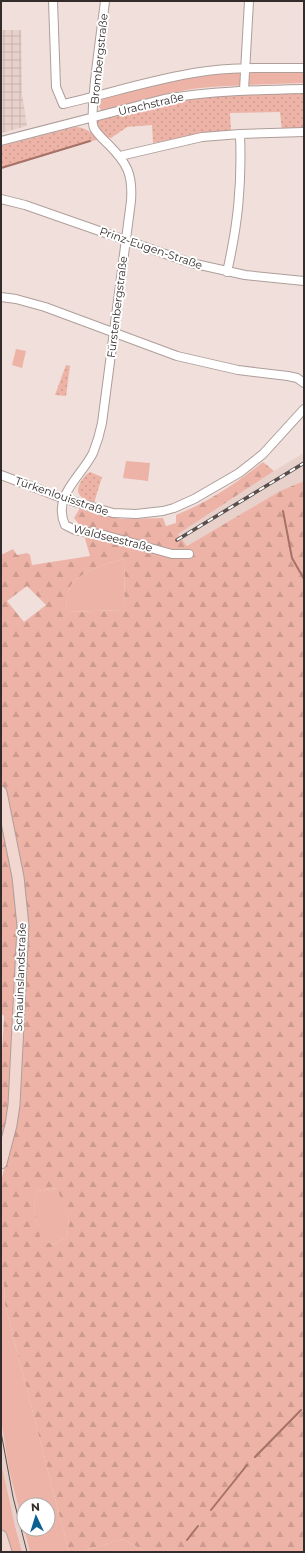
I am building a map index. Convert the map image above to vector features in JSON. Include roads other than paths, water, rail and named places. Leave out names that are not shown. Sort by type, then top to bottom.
[{"type":"main road","name":"Schauinslandstraße","points":[[1,792],[18,877],[23,926],[14,1105],[11,1125],[1,1163]]},
{"type":"main road","points":[[1,1536],[6,1552]]},
{"type":"street","name":"Urachstraße","points":[[53,1],[56,87],[63,104],[159,80],[194,73],[245,69],[304,68]]},
{"type":"street","name":"Brombergstraße","points":[[93,118],[105,1]]},
{"type":"street","points":[[244,90],[249,1]]},
{"type":"street","name":"Urachstraße","points":[[1,141],[164,99],[187,95],[244,90],[304,89]]},
{"type":"street","name":"Fürstenbergstraße","points":[[62,498],[93,452],[102,423],[131,201],[132,180],[120,156],[94,128],[93,118]]},
{"type":"street","points":[[120,156],[202,137],[304,132]]},
{"type":"street","points":[[227,272],[237,222],[240,196],[240,134]]},
{"type":"street","name":"Prinz-Eugen-Straße","points":[[1,199],[25,205],[191,263],[227,272],[267,278],[304,280]]},
{"type":"street","points":[[1,297],[16,299],[45,307],[177,356],[238,370],[288,376],[296,378],[304,383]]},
{"type":"street","name":"Türkenlouisstraße","points":[[1,475],[62,498],[113,513],[151,513],[174,508],[194,499],[239,473],[263,454],[304,409]]},
{"type":"street","name":"Waldseestraße","points":[[62,498],[62,518],[65,525],[69,528],[104,535],[172,554],[189,554]]},
{"type":"waterway","points":[[1,168],[90,141]]},
{"type":"waterway","points":[[283,511],[292,558],[304,579]]},
{"type":"waterway","points":[[255,1457],[301,1410]]},
{"type":"waterway","points":[[211,1510],[247,1465]]},
{"type":"waterway","points":[[187,1540],[198,1526]]},
{"type":"tram line","points":[[1,1432],[13,1497],[27,1552]]},
{"type":"railway","points":[[177,540],[304,463]]}]
